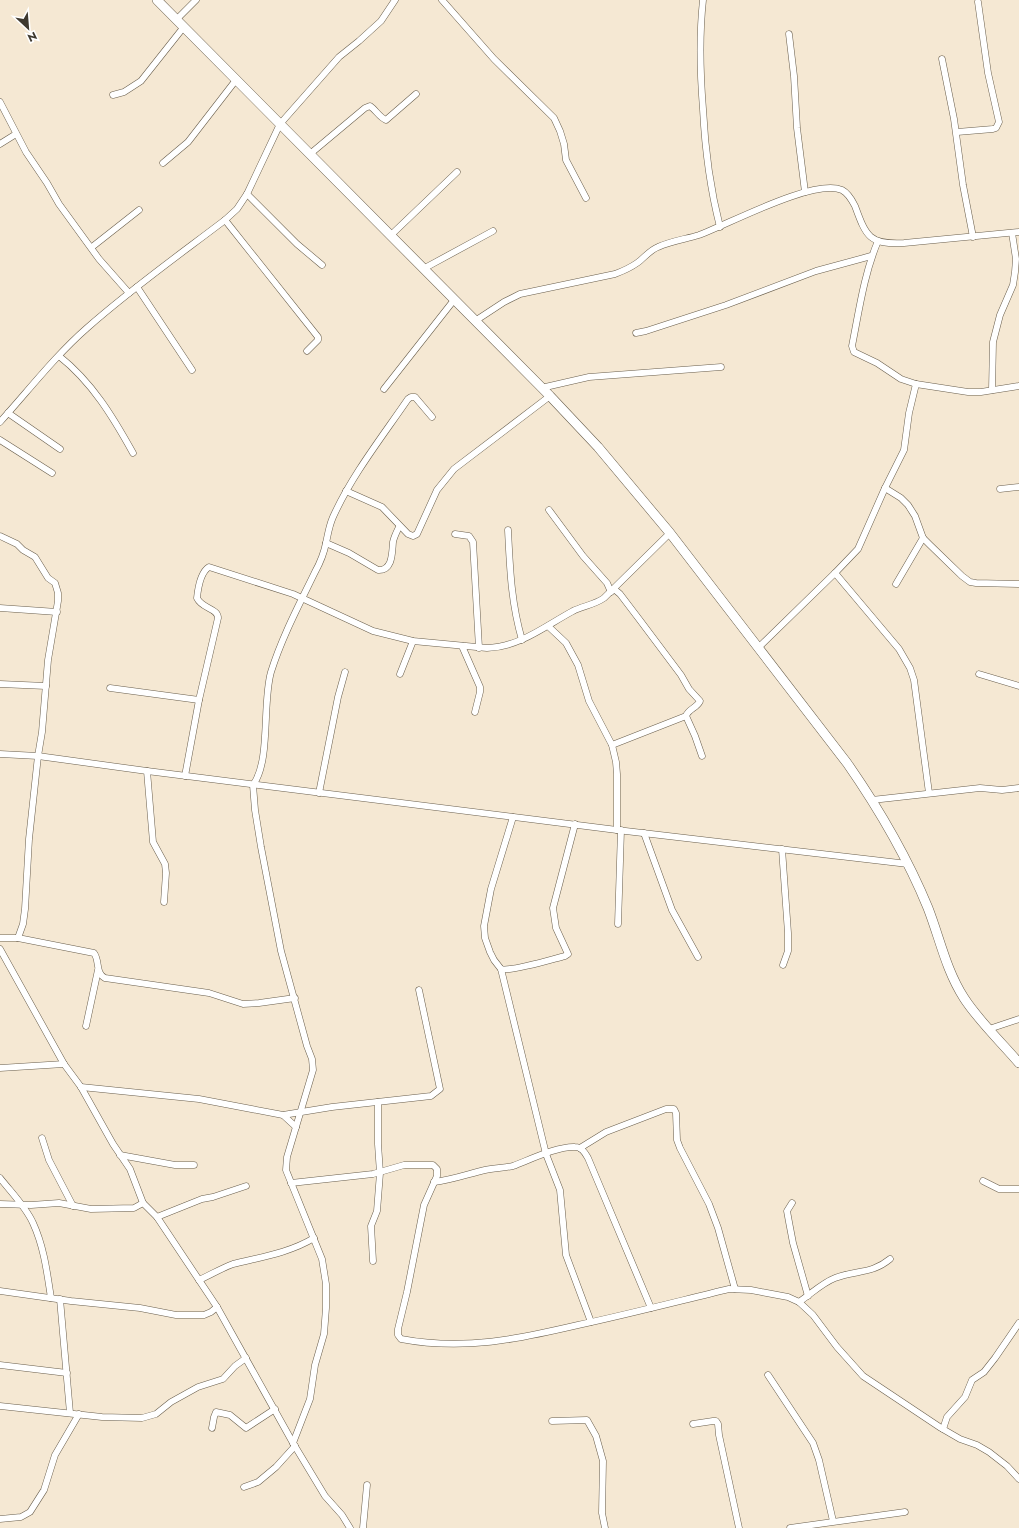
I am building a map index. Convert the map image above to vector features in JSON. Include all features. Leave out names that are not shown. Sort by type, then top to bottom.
[{"type":"street","points":[[157,0],[183,28],[550,396],[598,447],[670,533],[847,763],[872,800],[908,864],[929,910],[954,981],[964,999],[1019,1063]]},
{"type":"street","points":[[176,20],[196,0]]},
{"type":"street","points":[[0,422],[59,356],[87,328],[129,293],[225,220],[237,209],[246,194],[280,124],[339,57],[381,21],[395,0]]},
{"type":"street","points":[[442,0],[494,59],[554,118],[562,137],[566,160],[586,198]]},
{"type":"street","points":[[703,0],[700,28],[700,62],[704,133],[712,192],[720,227]]},
{"type":"street","points":[[957,132],[993,129],[996,128],[999,122],[988,73],[978,2]]},
{"type":"street","points":[[113,96],[124,92],[141,81],[183,28]]},
{"type":"street","points":[[788,34],[794,76],[797,128],[806,192]]},
{"type":"street","points":[[942,59],[957,132],[963,185],[973,237]]},
{"type":"street","points":[[163,163],[188,142],[236,80]]},
{"type":"street","points":[[310,154],[365,108],[370,106],[386,120],[416,94]]},
{"type":"street","points":[[0,102],[26,152],[59,204],[92,247],[99,259],[129,293]]},
{"type":"street","points":[[0,144],[16,134]]},
{"type":"street","points":[[391,235],[457,172]]},
{"type":"street","points":[[475,321],[504,302],[520,294],[616,274],[628,269],[657,247],[720,227],[794,195],[821,189],[834,188],[842,190],[848,195],[863,228],[869,235],[878,241],[885,243],[897,244],[1016,232],[1016,259],[1013,285],[1000,315],[993,342],[992,390]]},
{"type":"street","points":[[246,194],[297,244],[322,265]]},
{"type":"street","points":[[92,247],[139,210]]},
{"type":"street","points":[[225,220],[318,336],[318,340],[307,351]]},
{"type":"street","points":[[423,269],[493,231]]},
{"type":"street","points":[[878,241],[871,256],[859,309],[852,350],[901,379],[916,384],[958,391],[981,392],[1019,386]]},
{"type":"street","points":[[636,333],[646,332],[726,305],[816,271],[871,256]]},
{"type":"street","points":[[138,287],[192,370]]},
{"type":"street","points":[[384,389],[454,300]]},
{"type":"street","points":[[59,356],[79,374],[95,393],[111,414],[133,453]]},
{"type":"street","points":[[542,388],[590,377],[721,367]]},
{"type":"street","points":[[758,648],[836,573],[858,549],[885,488],[904,450],[909,413],[916,384]]},
{"type":"street","points":[[346,491],[382,507],[399,527],[408,534],[412,536],[417,534],[437,490],[454,469],[550,396]]},
{"type":"street","points":[[244,1487],[258,1482],[276,1467],[294,1445],[310,1399],[315,1364],[324,1334],[326,1308],[326,1284],[322,1259],[286,1170],[287,1157],[314,1070],[281,951],[255,810],[253,785],[258,778],[262,765],[267,691],[278,653],[301,598],[316,571],[326,543],[329,528],[346,491],[408,399],[411,397],[418,399],[432,417]]},
{"type":"street","points":[[8,413],[60,449]]},
{"type":"street","points":[[0,440],[52,473]]},
{"type":"street","points":[[1000,489],[1019,487]]},
{"type":"street","points":[[885,488],[901,498],[908,505],[915,516],[923,538],[970,582],[1019,584]]},
{"type":"street","points":[[549,510],[583,556],[607,583],[620,594],[682,675],[689,689],[700,700],[699,704],[689,710],[686,716],[612,745]]},
{"type":"street","points":[[326,543],[349,553],[378,570],[382,570],[391,560],[393,541],[399,527]]},
{"type":"street","points":[[508,530],[511,589],[515,616],[522,640]]},
{"type":"street","points":[[184,776],[199,700],[218,618],[216,612],[202,605],[197,598],[203,574],[206,569],[210,567],[293,594],[373,631],[413,641],[479,648],[497,648],[522,640],[548,627],[573,611],[598,602],[614,589],[670,533]]},
{"type":"street","points":[[455,534],[470,536],[473,542],[479,648]]},
{"type":"street","points":[[0,536],[17,544],[23,550],[35,557],[48,578],[55,583],[58,601],[48,660],[42,732],[29,840],[25,909],[23,924],[18,938]]},
{"type":"street","points":[[896,584],[923,538]]},
{"type":"street","points":[[836,573],[899,649],[910,668],[916,691],[928,793]]},
{"type":"street","points":[[0,608],[57,612]]},
{"type":"street","points":[[548,627],[566,643],[581,670],[589,701],[612,745],[617,774],[619,830],[618,924]]},
{"type":"street","points":[[400,674],[413,641]]},
{"type":"street","points":[[462,646],[480,687],[475,712]]},
{"type":"street","points":[[319,793],[338,697],[345,672]]},
{"type":"street","points":[[979,674],[1019,686]]},
{"type":"street","points":[[0,684],[46,686]]},
{"type":"street","points":[[110,688],[199,700]]},
{"type":"street","points":[[686,716],[702,756]]},
{"type":"street","points":[[0,754],[38,756],[147,772],[908,864]]},
{"type":"street","points":[[147,772],[153,842],[165,864],[166,873],[164,902]]},
{"type":"street","points":[[872,800],[980,788],[1002,790],[1019,788]]},
{"type":"street","points":[[513,817],[491,889],[484,926],[485,938],[494,960],[501,969],[546,1154],[560,1190],[566,1255],[591,1322]]},
{"type":"street","points":[[501,969],[514,969],[567,955],[566,949],[556,928],[554,908],[575,824]]},
{"type":"street","points":[[644,833],[672,910],[698,957]]},
{"type":"street","points":[[782,849],[788,933],[788,951],[783,966]]},
{"type":"street","points":[[0,938],[18,938],[94,954],[97,958],[98,970],[86,1026]]},
{"type":"street","points":[[0,949],[64,1064],[81,1087],[120,1155],[130,1169],[143,1203],[157,1216],[217,1307],[294,1445],[325,1496],[342,1515],[348,1527]]},
{"type":"street","points":[[98,970],[105,978],[209,993],[243,1004],[295,998]]},
{"type":"street","points":[[81,1087],[199,1099],[283,1115],[431,1096],[440,1089],[419,990]]},
{"type":"street","points":[[989,1029],[1019,1020]]},
{"type":"street","points":[[0,1068],[64,1064]]},
{"type":"street","points":[[373,1261],[371,1226],[377,1211],[380,1172],[378,1102]]},
{"type":"street","points":[[434,1182],[511,1166],[569,1148],[580,1148],[606,1132],[666,1109],[674,1109],[676,1113],[677,1140],[709,1204],[718,1228],[735,1289]]},
{"type":"street","points":[[283,1115],[296,1127]]},
{"type":"street","points":[[42,1138],[49,1160],[74,1206]]},
{"type":"street","points":[[580,1148],[588,1158],[651,1308]]},
{"type":"street","points":[[120,1155],[175,1165],[194,1165]]},
{"type":"street","points":[[291,1183],[380,1172],[404,1165],[432,1165],[436,1167],[438,1171],[424,1205],[407,1292],[398,1329],[398,1333],[402,1339],[436,1344],[471,1344],[531,1336],[735,1289],[751,1290],[788,1297],[799,1302],[813,1315],[837,1347],[863,1376],[943,1429],[960,1439],[977,1445],[989,1452],[1007,1466],[1019,1479]]},
{"type":"street","points":[[0,1178],[21,1204],[32,1222],[42,1247],[46,1264],[50,1298]]},
{"type":"street","points":[[983,1182],[999,1189],[1019,1189]]},
{"type":"street","points":[[157,1216],[202,1199],[246,1186]]},
{"type":"street","points":[[0,1204],[59,1203],[91,1209],[134,1208],[143,1203]]},
{"type":"street","points":[[792,1203],[787,1211],[793,1243],[808,1296]]},
{"type":"street","points":[[199,1280],[231,1265],[288,1250],[302,1245],[314,1238]]},
{"type":"street","points":[[799,1302],[834,1278],[874,1269],[890,1259]]},
{"type":"street","points":[[0,1291],[140,1308],[176,1315],[204,1315],[217,1307]]},
{"type":"street","points":[[60,1299],[70,1413]]},
{"type":"street","points":[[943,1429],[947,1417],[965,1398],[972,1380],[984,1372],[1019,1323]]},
{"type":"street","points":[[0,1406],[102,1417],[142,1418],[156,1414],[184,1393],[223,1379],[235,1366],[246,1358]]},
{"type":"street","points":[[0,1366],[67,1373]]},
{"type":"street","points":[[768,1375],[814,1443],[833,1522]]},
{"type":"street","points":[[212,1428],[216,1412],[224,1412],[230,1415],[246,1428],[275,1409]]},
{"type":"street","points":[[0,1519],[20,1517],[30,1512],[44,1490],[55,1456],[79,1414]]},
{"type":"street","points":[[552,1421],[587,1420],[590,1423],[596,1436],[603,1461],[602,1512],[605,1528]]},
{"type":"street","points":[[693,1424],[716,1421],[718,1424],[739,1528]]},
{"type":"street","points":[[363,1528],[367,1485]]},
{"type":"street","points":[[790,1528],[905,1512]]}]
